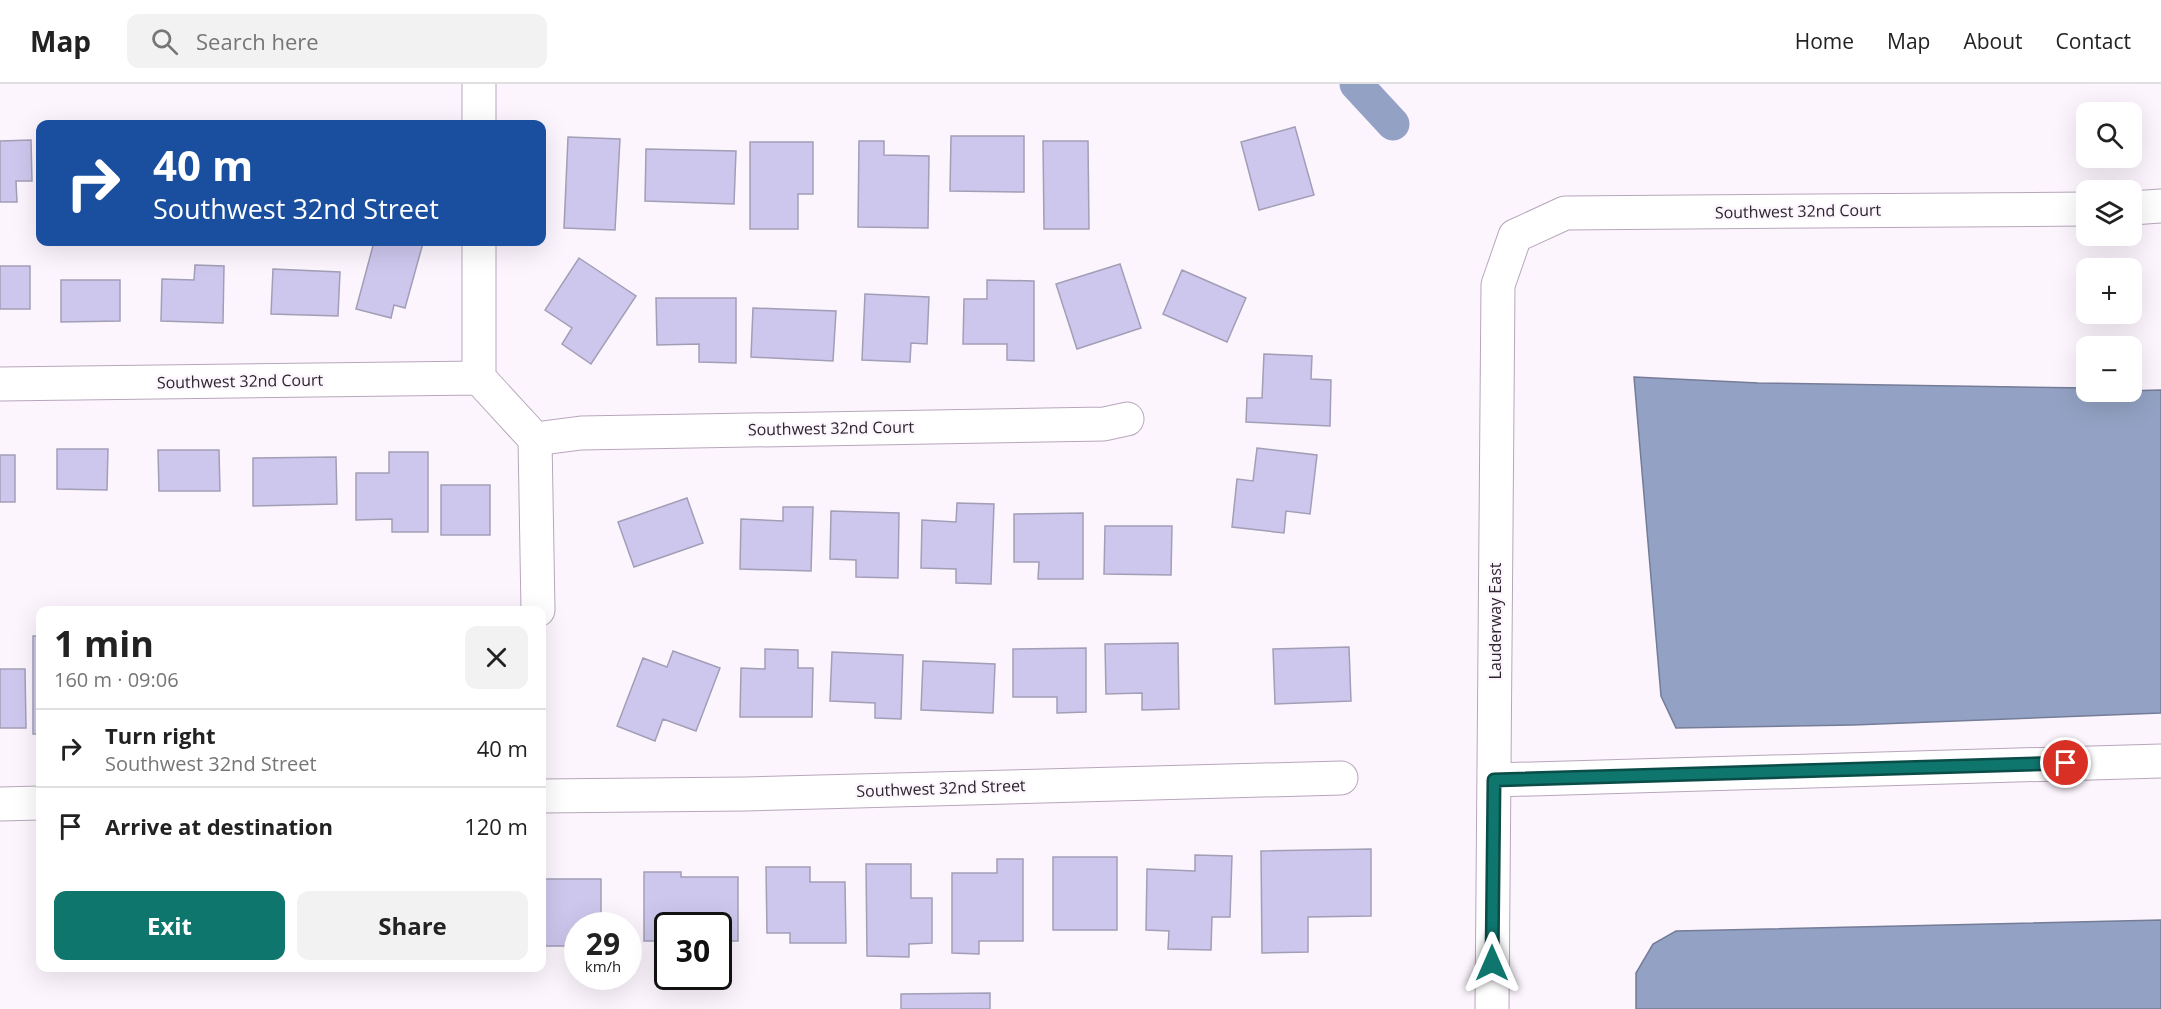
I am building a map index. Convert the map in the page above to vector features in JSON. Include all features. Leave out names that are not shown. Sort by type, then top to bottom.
[{"type":"street","points":[[479,84],[479,120]]},
{"type":"street","points":[[2142,207],[2161,206]]},
{"type":"street","name":"Southwest 32nd Court","points":[[1515,236],[1565,213],[2076,209]]},
{"type":"street","name":"Lauderway East","points":[[1492,1009],[1498,285],[1515,236]]},
{"type":"street","points":[[479,246],[479,378],[535,439],[537,606]]},
{"type":"street","name":"Southwest 32nd Court","points":[[0,384],[479,378]]},
{"type":"street","name":"Southwest 32nd Court","points":[[535,439],[581,433],[1104,424],[1127,419]]},
{"type":"street","points":[[1494,780],[2161,761]]},
{"type":"street","name":"Southwest 32nd Street","points":[[546,795],[745,794],[1341,778]]},
{"type":"street","points":[[0,804],[36,803]]},
{"type":"water","points":[[1634,377],[1758,383],[2076,388],[2076,402],[2142,402],[2142,391],[2161,390],[2161,713],[1853,725],[1676,728],[1661,696]]},
{"type":"water","points":[[2161,920],[2161,1009],[1636,1009],[1636,973],[1653,944],[1676,931]]},
{"type":"building","points":[[1295,127],[1314,195],[1259,210],[1241,142]]},
{"type":"building","points":[[951,136],[1024,136],[1024,192],[950,191]]},
{"type":"building","points":[[568,137],[620,139],[615,230],[564,228]]},
{"type":"building","points":[[31,140],[32,181],[16,181],[17,202],[0,202],[0,141]]},
{"type":"building","points":[[859,141],[884,141],[884,155],[929,156],[928,228],[858,227]]},
{"type":"building","points":[[1043,141],[1088,141],[1089,229],[1044,229]]},
{"type":"building","points":[[750,142],[813,142],[813,194],[798,194],[798,229],[750,229]]},
{"type":"building","points":[[646,149],[736,151],[734,204],[645,201]]},
{"type":"building","points":[[373,246],[422,246],[405,308],[394,305],[391,318],[356,309]]},
{"type":"building","points":[[579,258],[636,296],[591,364],[562,344],[572,328],[545,310]]},
{"type":"building","points":[[1120,264],[1141,328],[1077,349],[1056,284]]},
{"type":"building","points":[[195,265],[224,266],[223,323],[161,321],[162,279],[194,280]]},
{"type":"building","points":[[0,266],[30,266],[30,309],[0,309]]},
{"type":"building","points":[[273,269],[340,272],[338,316],[271,314]]},
{"type":"building","points":[[1182,270],[1246,298],[1227,342],[1163,314]]},
{"type":"building","points":[[61,280],[120,280],[120,321],[61,322]]},
{"type":"building","points":[[987,280],[1034,281],[1034,361],[1007,360],[1007,344],[963,344],[964,299],[987,299]]},
{"type":"building","points":[[865,294],[929,297],[927,344],[911,343],[910,362],[862,360]]},
{"type":"building","points":[[656,298],[736,298],[736,363],[699,362],[699,344],[657,345]]},
{"type":"building","points":[[753,308],[836,311],[833,361],[751,357]]},
{"type":"building","points":[[1264,354],[1312,356],[1311,379],[1331,380],[1330,426],[1246,422],[1247,398],[1262,398]]},
{"type":"building","points":[[1257,448],[1317,455],[1310,514],[1286,511],[1284,533],[1232,527],[1237,479],[1253,481]]},
{"type":"building","points":[[57,449],[108,449],[107,490],[57,489]]},
{"type":"building","points":[[158,450],[219,450],[220,491],[159,491]]},
{"type":"building","points":[[389,452],[428,452],[428,532],[392,532],[392,519],[356,520],[356,473],[389,473]]},
{"type":"building","points":[[0,455],[15,455],[15,502],[0,502]]},
{"type":"building","points":[[336,457],[337,504],[253,506],[253,458]]},
{"type":"building","points":[[441,485],[490,485],[490,535],[441,535]]},
{"type":"building","points":[[687,498],[703,543],[634,567],[618,522]]},
{"type":"building","points":[[957,503],[994,504],[991,584],[956,583],[956,569],[921,568],[922,520],[956,522]]},
{"type":"building","points":[[783,507],[813,507],[811,571],[740,569],[741,519],[783,521]]},
{"type":"building","points":[[831,511],[899,513],[898,578],[856,577],[856,560],[830,559]]},
{"type":"building","points":[[1083,513],[1083,579],[1038,579],[1039,562],[1014,562],[1014,514]]},
{"type":"building","points":[[1105,526],[1172,526],[1171,575],[1104,574]]},
{"type":"building","points":[[33,636],[36,636],[36,734],[33,734]]},
{"type":"building","points":[[1178,643],[1179,709],[1142,710],[1142,693],[1106,694],[1105,644]]},
{"type":"building","points":[[1349,647],[1351,701],[1275,704],[1273,649]]},
{"type":"building","points":[[1086,648],[1086,712],[1057,713],[1057,697],[1013,697],[1013,649]]},
{"type":"building","points":[[765,649],[798,650],[798,668],[813,668],[812,717],[740,717],[741,668],[765,669]]},
{"type":"building","points":[[673,651],[720,668],[696,731],[663,719],[655,741],[617,726],[643,658],[667,667]]},
{"type":"building","points":[[832,652],[903,655],[901,719],[875,718],[875,703],[830,701]]},
{"type":"building","points":[[923,661],[995,664],[993,713],[921,710]]},
{"type":"building","points":[[0,669],[25,669],[26,728],[0,728]]},
{"type":"building","points":[[1371,849],[1371,916],[1308,917],[1308,952],[1262,953],[1261,851]]},
{"type":"building","points":[[1195,855],[1232,856],[1230,917],[1212,917],[1211,950],[1168,949],[1169,931],[1146,930],[1147,869],[1195,871]]},
{"type":"building","points":[[1053,857],[1117,857],[1117,930],[1053,930]]},
{"type":"building","points":[[997,859],[1023,859],[1023,941],[979,941],[979,954],[952,953],[952,873],[997,873]]},
{"type":"building","points":[[866,864],[911,864],[911,898],[932,898],[932,943],[909,944],[909,957],[867,956]]},
{"type":"building","points":[[766,867],[810,867],[810,882],[845,882],[846,943],[790,943],[790,933],[767,933]]},
{"type":"building","points":[[644,872],[681,872],[681,877],[738,877],[738,941],[732,941],[732,912],[654,912],[654,941],[644,941]]},
{"type":"building","points":[[546,879],[601,879],[601,912],[564,912],[564,946],[546,946]]},
{"type":"building","points":[[990,993],[990,1009],[901,1009],[901,994]]},
{"type":"waterway","points":[[1356,84],[1393,124]]},
{"type":"route","points":[[1492,963],[1494,780],[2066,763]]}]
